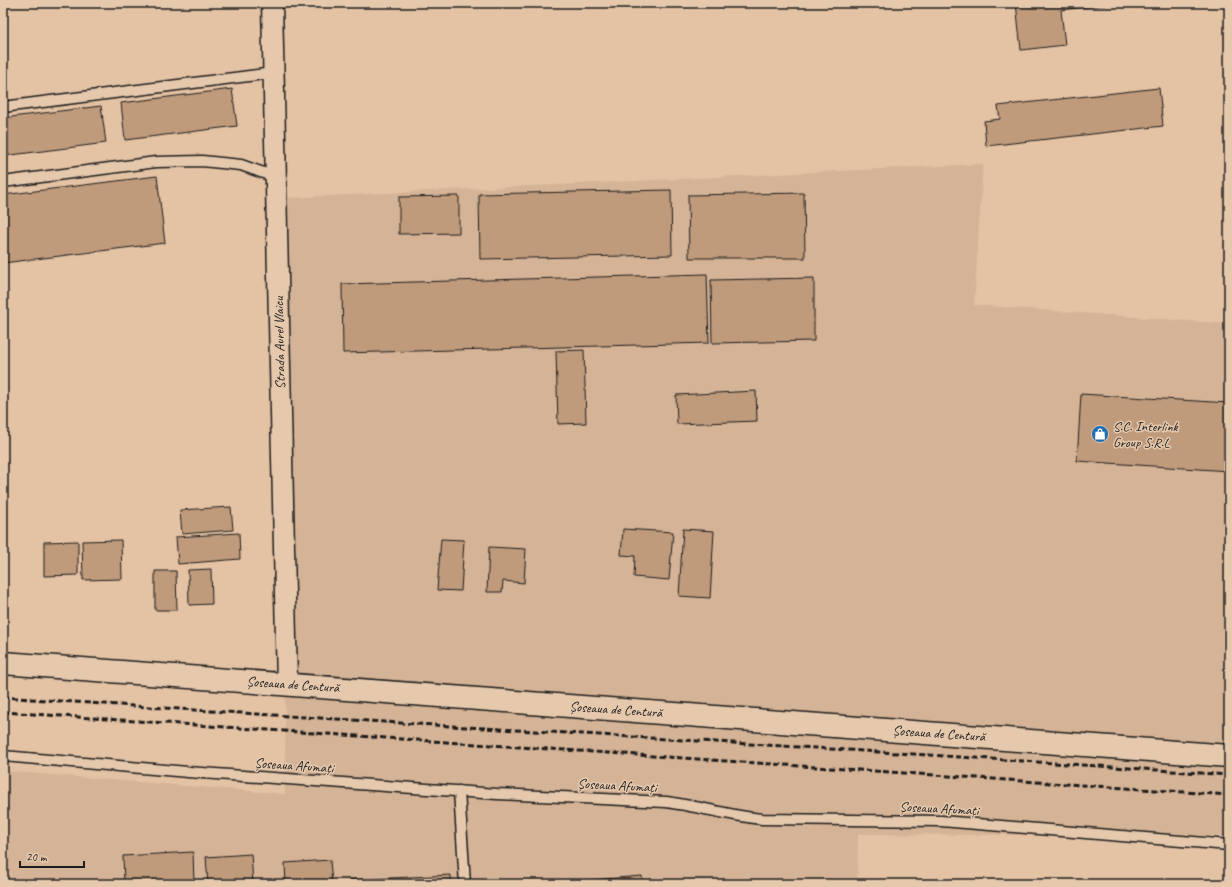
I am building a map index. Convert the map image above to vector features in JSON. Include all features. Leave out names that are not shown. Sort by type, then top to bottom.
[{"type":"main road","name":"Șoseaua de Centură","points":[[3,663],[1229,756]]},
{"type":"street","name":"Strada Aurel Vlaicu","points":[[272,3],[287,684]]},
{"type":"lane","points":[[3,107],[273,73]]},
{"type":"lane","points":[[3,182],[156,162],[202,161],[241,165],[275,177]]},
{"type":"lane","name":"Șoseaua Afumați","points":[[3,756],[188,772],[459,791],[666,802],[688,805],[738,817],[762,819],[941,821],[1229,845]]},
{"type":"lane","points":[[459,791],[465,884]]},
{"type":"shaded area","points":[[983,164],[974,305],[1229,324],[1229,836],[858,834],[857,884],[3,884],[3,771],[285,794],[287,198]]},
{"type":"building","points":[[1016,3],[1120,3],[1061,10],[1065,45],[1021,50]]},
{"type":"building","points":[[1159,88],[1163,126],[986,146],[984,121],[1000,119],[998,106]]},
{"type":"building","points":[[232,89],[237,126],[125,140],[121,103]]},
{"type":"building","points":[[101,106],[106,143],[3,156],[3,118]]},
{"type":"building","points":[[157,176],[165,243],[3,263],[3,195]]},
{"type":"building","points":[[671,190],[672,255],[480,259],[479,194]]},
{"type":"building","points":[[804,193],[805,258],[689,258],[688,195]]},
{"type":"building","points":[[459,196],[459,233],[399,234],[399,197]]},
{"type":"building","points":[[707,274],[709,343],[343,353],[342,284]]},
{"type":"building","points":[[814,278],[814,341],[712,343],[711,280]]},
{"type":"building","points":[[584,350],[586,423],[558,424],[556,351]]},
{"type":"building","points":[[756,391],[757,421],[677,424],[676,395]]},
{"type":"building","points":[[1081,394],[1229,403],[1229,471],[1077,461]]},
{"type":"building","points":[[231,507],[233,530],[182,534],[180,510]]},
{"type":"building","points":[[623,529],[673,532],[669,580],[634,577],[635,556],[621,555]]},
{"type":"building","points":[[683,529],[714,531],[710,598],[679,596]]},
{"type":"building","points":[[239,533],[240,559],[178,564],[176,537]]},
{"type":"building","points":[[441,539],[464,540],[461,591],[437,590]]},
{"type":"building","points":[[121,540],[122,579],[83,580],[82,541]]},
{"type":"building","points":[[78,541],[78,575],[44,576],[44,542]]},
{"type":"building","points":[[489,547],[526,549],[524,583],[503,581],[502,592],[487,592]]},
{"type":"building","points":[[211,569],[212,604],[189,605],[188,570]]},
{"type":"building","points":[[155,571],[176,571],[177,610],[155,610]]},
{"type":"building","points":[[193,852],[194,884],[124,884],[123,856]]},
{"type":"building","points":[[251,854],[253,884],[208,884],[206,857]]},
{"type":"building","points":[[330,860],[332,884],[286,884],[285,863]]},
{"type":"building","points":[[451,875],[451,884],[350,884],[350,880]]},
{"type":"building","points":[[642,876],[643,884],[539,884]]},
{"type":"railway","points":[[3,697],[1229,775]]},
{"type":"railway","points":[[3,712],[1229,795]]},
{"type":"place","name":"S.C. Interlink Group S.R.L","points":[[1100,434]]}]
